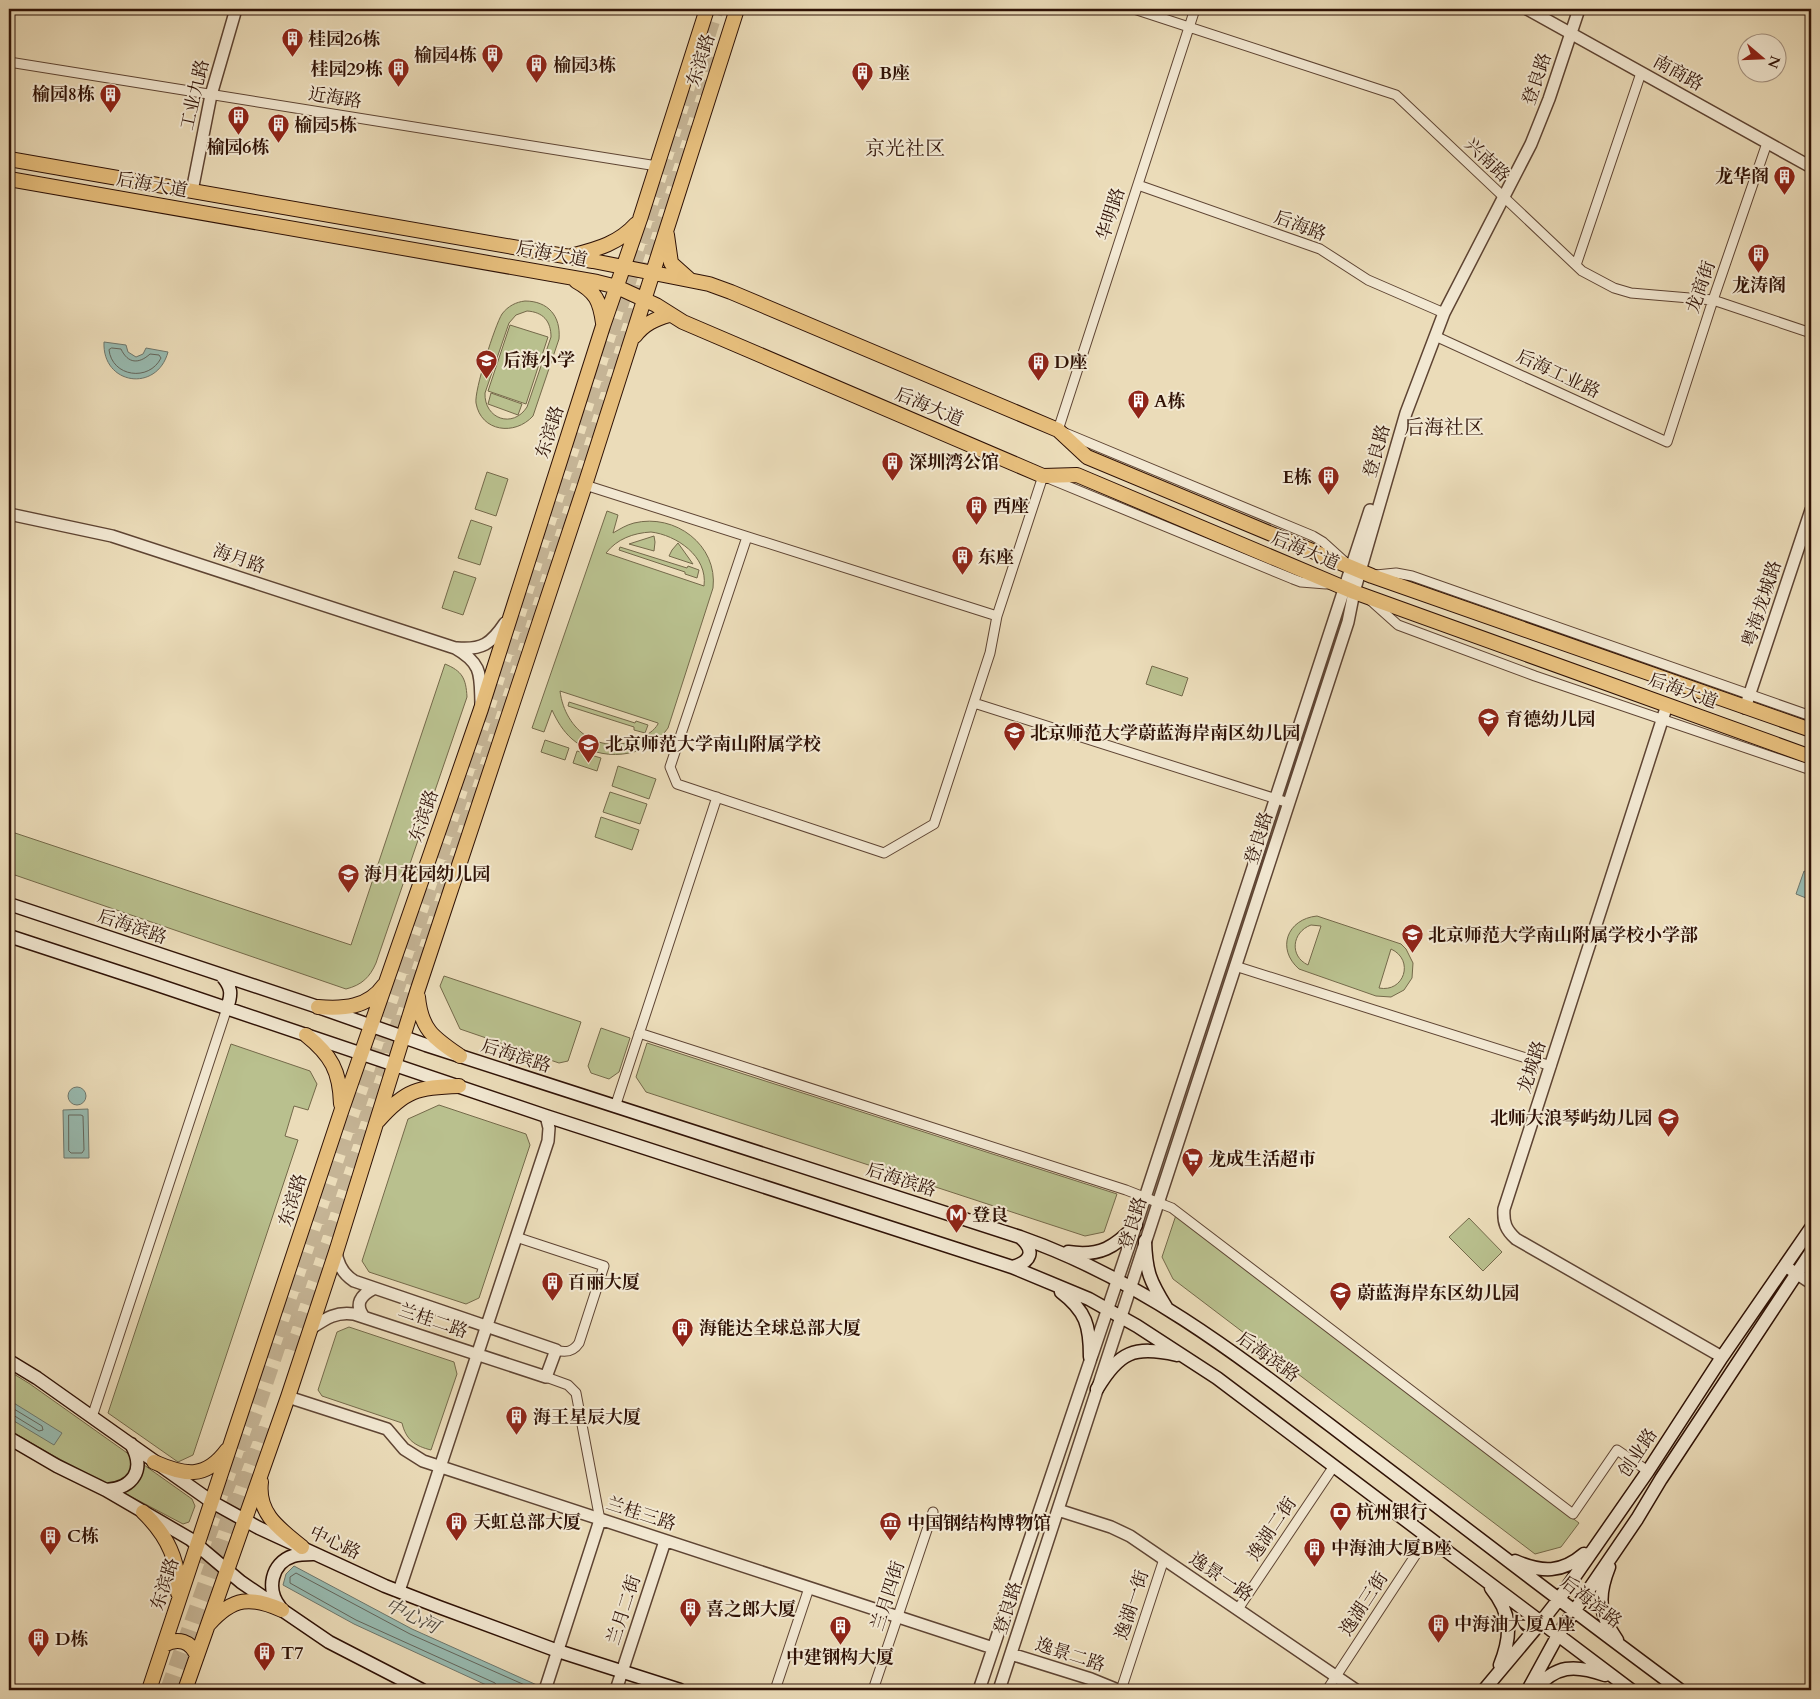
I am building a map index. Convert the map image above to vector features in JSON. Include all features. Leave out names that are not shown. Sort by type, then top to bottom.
[{"type":"main road","name":"东滨路","points":[[149,1690],[342,1112],[481,709],[603,326],[640,219],[707,9]]},
{"type":"main road","name":"东滨路","points":[[185,1690],[288,1397],[336,1252],[374,1125],[585,485],[737,9]]},
{"type":"main road","name":"后海大道","points":[[9,159],[568,256],[709,284],[1058,430],[1087,457],[1361,571],[1748,701],[1811,730]]},
{"type":"main road","name":"后海大道","points":[[9,179],[617,287],[656,305],[669,315],[1043,476],[1076,475],[1351,590],[1665,712],[1811,757]]},
{"type":"main road","points":[[568,256],[611,244],[627,234],[640,219]]},
{"type":"main road","points":[[667,229],[671,263],[690,280]]},
{"type":"main road","points":[[568,277],[587,287],[596,296],[601,307],[603,326]]},
{"type":"main road","points":[[631,342],[639,330],[648,322],[669,315]]},
{"type":"main road","name":"后海滨路","points":[[9,904],[460,1056],[1056,1250],[1117,1280],[1168,1309],[1253,1367],[1680,1690]]},
{"type":"main road","points":[[9,936],[546,1116],[1012,1267],[1107,1308],[1188,1358],[1248,1401],[1630,1690]]},
{"type":"main road","points":[[221,975],[231,990],[228,1008]]},
{"type":"main road","points":[[318,1007],[345,1008],[355,1006],[373,996],[382,988],[388,978]]},
{"type":"main road","points":[[417,992],[419,1010],[424,1025],[436,1039],[460,1056]]},
{"type":"main road","points":[[306,1035],[323,1051],[335,1068],[340,1088],[342,1112]]},
{"type":"main road","points":[[374,1125],[393,1105],[408,1094],[430,1088],[459,1086]]},
{"type":"main road","points":[[1056,1250],[1082,1254],[1108,1249],[1124,1238],[1136,1225]]},
{"type":"main road","name":"创业路","points":[[1487,1686],[1558,1599],[1648,1471],[1722,1357],[1811,1228]]},
{"type":"main road","points":[[1012,1267],[1021,1265],[1026,1261],[1029,1254],[1030,1249],[1027,1243],[1020,1237]]},
{"type":"main road","points":[[1145,1241],[1145,1260],[1149,1277],[1168,1309]]},
{"type":"main road","name":"创业路","points":[[1528,1690],[1558,1636],[1637,1519],[1660,1479],[1796,1273],[1809,1260]]},
{"type":"main road","points":[[1047,1281],[1068,1297],[1082,1311],[1088,1329],[1090,1357]]},
{"type":"main road","points":[[1097,1389],[1113,1365],[1128,1354],[1147,1350],[1188,1358]]},
{"type":"main road","name":"中心路","points":[[9,1361],[37,1378],[212,1502],[244,1520],[399,1591],[484,1624],[619,1681],[680,1690]]},
{"type":"main road","points":[[9,1438],[57,1466],[106,1490],[197,1545],[237,1579],[340,1648],[422,1690]]},
{"type":"main road","points":[[106,1490],[121,1488],[128,1484],[136,1473],[137,1458],[130,1444]]},
{"type":"main road","points":[[154,1462],[184,1472],[198,1472],[208,1469],[221,1458],[232,1444]]},
{"type":"main road","points":[[262,1471],[261,1498],[266,1515],[278,1528],[302,1547]]},
{"type":"main road","points":[[1648,1471],[1660,1479]]},
{"type":"main road","points":[[143,1512],[156,1525],[171,1549],[179,1582],[178,1604]]},
{"type":"main road","points":[[1501,1554],[1524,1565],[1554,1570],[1575,1562],[1600,1538]]},
{"type":"main road","points":[[1617,1548],[1604,1583],[1601,1602],[1606,1622],[1623,1648]]},
{"type":"main road","points":[[282,1610],[276,1603],[271,1589],[274,1572],[294,1555],[318,1554]]},
{"type":"main road","points":[[1481,1577],[1497,1596],[1504,1609],[1509,1638],[1506,1650],[1487,1686]]},
{"type":"main road","points":[[207,1627],[217,1615],[228,1607],[247,1600],[264,1603],[282,1610]]},
{"type":"main road","points":[[164,1645],[176,1640],[183,1641],[194,1650],[197,1656]]},
{"type":"main road","points":[[1534,1690],[1553,1672],[1565,1668],[1586,1669],[1614,1678]]},
{"type":"street","name":"工业九路","points":[[192,191],[211,95],[236,9]]},
{"type":"street","name":"兴南路","points":[[1134,9],[1396,95],[1582,271],[1597,279],[1631,293],[1713,300],[1811,332]]},
{"type":"street","name":"华明路","points":[[1058,430],[1195,9]]},
{"type":"street","name":"南商路","points":[[1527,9],[1811,167]]},
{"type":"street","name":"登良路","points":[[999,1690],[1348,622],[1351,590],[1361,571],[1406,413],[1444,312],[1531,144],[1549,99],[1579,9]]},
{"type":"street","name":"近海路","points":[[9,62],[657,166]]},
{"type":"street","points":[[1576,265],[1642,73]]},
{"type":"street","name":"龙商街","points":[[1667,442],[1767,143]]},
{"type":"street","name":"后海路","points":[[1138,185],[1320,249],[1368,280],[1444,312]]},
{"type":"street","name":"后海工业路","points":[[1435,336],[1667,442]]},
{"type":"street","points":[[748,537],[670,767],[677,784],[884,853],[934,824],[990,653],[997,616],[1043,476]]},
{"type":"street","points":[[585,485],[997,616]]},
{"type":"street","name":"粤海龙城路","points":[[1748,701],[1811,510]]},
{"type":"street","name":"海月路","points":[[9,514],[112,536],[455,648]]},
{"type":"street","points":[[979,1690],[1136,1225],[1275,798],[1351,590]]},
{"type":"street","points":[[455,648],[470,649],[488,643],[496,636],[513,610]]},
{"type":"street","points":[[455,648],[468,655],[475,664],[480,678],[481,709]]},
{"type":"street","points":[[1748,701],[1811,716]]},
{"type":"street","points":[[974,703],[1289,803]]},
{"type":"street","points":[[1665,712],[1811,770]]},
{"type":"street","name":"龙城路","points":[[1665,712],[1504,1209],[1505,1227],[1516,1239],[1722,1357]]},
{"type":"street","points":[[615,1107],[717,797]]},
{"type":"street","points":[[1235,966],[1551,1066]]},
{"type":"street","points":[[92,1417],[228,1008]]},
{"type":"street","points":[[639,1033],[1145,1196],[1172,1208],[1573,1514],[1617,1450],[1648,1471]]},
{"type":"street","points":[[1172,1113],[1186,1117]]},
{"type":"street","points":[[399,1591],[548,1141],[549,1128],[546,1116]]},
{"type":"street","points":[[516,1237],[604,1266],[579,1343],[567,1352],[556,1350],[546,1378],[568,1385],[576,1393],[600,1520],[545,1690]]},
{"type":"street","name":"兰桂二路","points":[[336,1252],[339,1265],[348,1278],[373,1289],[556,1350]]},
{"type":"street","points":[[1793,1255],[1809,1260]]},
{"type":"street","points":[[1785,1266],[1811,1283]]},
{"type":"street","points":[[364,1316],[360,1312],[359,1304],[362,1296],[373,1289]]},
{"type":"street","name":"兰桂二路","points":[[310,1329],[323,1320],[340,1313],[364,1316],[546,1378]]},
{"type":"street","name":"兰桂三路","points":[[288,1397],[387,1429],[410,1454],[440,1467],[993,1648]]},
{"type":"street","name":"逸湖二街","points":[[1238,1609],[1334,1466]]},
{"type":"street","name":"逸景一路","points":[[1058,1510],[1120,1531],[1356,1690]]},
{"type":"street","name":"兰月四街","points":[[874,1690],[933,1512]]},
{"type":"street","name":"逸湖三街","points":[[1327,1690],[1428,1536]]},
{"type":"street","name":"兰月二街","points":[[619,1681],[665,1541]]},
{"type":"street","name":"逸湖一街","points":[[1120,1690],[1164,1559]]},
{"type":"street","points":[[775,1690],[809,1588]]},
{"type":"street","name":"逸景二路","points":[[1011,1654],[1120,1690]]},
{"type":"green space","points":[[522,302],[540,304],[551,311],[558,323],[559,339],[533,416],[517,426],[500,428],[484,420],[479,413],[476,396],[499,320],[502,314],[512,305]],"holes":[[[527,311],[542,315],[548,322],[551,337],[527,407],[514,418],[500,418],[489,409],[485,393],[509,323],[516,315]]]},
{"type":"green space","points":[[510,325],[548,337],[526,404],[488,391]]},
{"type":"green space","points":[[491,393],[522,404],[518,415],[488,404]]},
{"type":"green space","points":[[487,472],[508,479],[496,516],[475,509]]},
{"type":"green space","points":[[607,511],[618,515],[613,533],[634,523],[649,521],[664,523],[678,528],[691,536],[709,558],[713,572],[713,588],[668,728],[648,746],[622,754],[609,754],[595,752],[583,747],[572,739],[560,726],[552,710],[544,732],[532,728]],"holes":[[[651,532],[680,542],[696,557],[704,575],[704,586],[606,553],[615,544],[626,538]],[[560,691],[658,723],[658,724],[648,734],[626,743],[612,744],[599,742],[587,737],[569,718],[563,705]]]},
{"type":"green space","points":[[471,520],[492,527],[480,565],[458,558]]},
{"type":"green space","points":[[654,536],[654,551],[629,544]]},
{"type":"green space","points":[[678,543],[693,564],[669,556]]},
{"type":"green space","points":[[620,547],[699,570],[697,578],[685,574],[685,572],[619,550]]},
{"type":"green space","points":[[454,571],[476,578],[463,615],[442,608]]},
{"type":"green space","points":[[445,664],[455,669],[462,676],[466,685],[467,697],[376,963],[368,976],[357,985],[346,989],[9,873],[9,831],[351,945]]},
{"type":"green space","points":[[1152,666],[1188,678],[1182,696],[1146,684]]},
{"type":"green space","points":[[569,702],[635,723],[636,721],[648,725],[645,733],[634,730],[634,727],[568,706]]},
{"type":"green space","points":[[545,740],[569,748],[565,760],[541,752]]},
{"type":"green space","points":[[577,751],[601,758],[597,771],[573,763]]},
{"type":"green space","points":[[618,766],[656,779],[649,799],[612,786]]},
{"type":"green space","points":[[610,792],[647,804],[640,824],[603,812]]},
{"type":"green space","points":[[601,817],[639,830],[632,850],[595,837]]},
{"type":"green space","points":[[1317,916],[1401,944],[1406,949],[1413,963],[1412,978],[1404,990],[1391,997],[1376,996],[1299,969],[1288,953],[1288,936],[1298,923],[1307,918]],"holes":[[[1311,925],[1321,926],[1308,965],[1298,956],[1295,944],[1300,933]],[[1391,949],[1403,960],[1403,974],[1395,986],[1379,988]]]},
{"type":"green space","points":[[444,976],[581,1022],[568,1061],[559,1063],[460,1029],[440,986]]},
{"type":"green space","points":[[601,1028],[630,1038],[619,1072],[609,1079],[591,1073],[588,1066]]},
{"type":"green space","points":[[647,1043],[1117,1194],[1104,1232],[1085,1236],[646,1092],[636,1077]]},
{"type":"green space","points":[[231,1044],[310,1071],[317,1084],[308,1110],[294,1106],[285,1136],[298,1140],[193,1455],[178,1462],[108,1413]]},
{"type":"green space","points":[[439,1105],[526,1134],[530,1145],[479,1298],[466,1304],[369,1272],[362,1261],[408,1119]]},
{"type":"green space","points":[[1176,1215],[1579,1523],[1561,1547],[1535,1554],[1173,1279],[1162,1257]]},
{"type":"green space","points":[[1469,1218],[1502,1252],[1483,1271],[1449,1237]]},
{"type":"green space","points":[[349,1327],[454,1362],[457,1374],[431,1450],[412,1441],[406,1434],[402,1423],[322,1396],[318,1390],[337,1332]]},
{"type":"green space","points":[[9,1371],[192,1499],[195,1506],[189,1522],[183,1524],[9,1430]]},
{"type":"water","points":[[104,342],[126,345],[128,352],[136,357],[143,354],[146,348],[168,352],[162,365],[153,374],[142,378],[131,378],[120,375],[112,367],[106,356]]},
{"type":"water","points":[[1804,871],[1811,874],[1811,900],[1796,894]]},
{"type":"water","points":[[77,1087],[83,1090],[86,1096],[83,1102],[77,1105],[71,1102],[68,1096],[71,1090]]},
{"type":"water","points":[[88,1109],[89,1158],[64,1158],[63,1110]]},
{"type":"water","points":[[9,1400],[62,1433],[54,1445],[9,1418]]},
{"type":"water","points":[[294,1566],[412,1629],[548,1690],[497,1690],[354,1624],[283,1585],[286,1574]]},
{"type":"tunnel","points":[[198,1562],[258,1405],[512,642],[716,9]]},
{"type":"tunnel","points":[[288,1349],[506,703],[714,54]]},
{"type":"tunnel","points":[[168,1690],[264,1419]]},
{"type":"place","name":"桂园26栋","points":[[292,58]]},
{"type":"place","name":"榆园4栋","points":[[493,74]]},
{"type":"place","name":"榆园3栋","points":[[537,84]]},
{"type":"place","name":"桂园29栋","points":[[399,88]]},
{"type":"place","name":"B座","points":[[863,92]]},
{"type":"place","name":"榆园8栋","points":[[111,113]]},
{"type":"place","name":"榆园6栋","points":[[238,136]]},
{"type":"place","name":"榆园5栋","points":[[278,144]]},
{"type":"place","name":"龙华阁","points":[[1785,195]]},
{"type":"place","name":"龙涛阁","points":[[1759,274]]},
{"type":"place","name":"后海小学","points":[[487,379]]},
{"type":"place","name":"D座","points":[[1038,381]]},
{"type":"place","name":"A栋","points":[[1138,420]]},
{"type":"place","name":"深圳湾公馆","points":[[893,481]]},
{"type":"place","name":"E栋","points":[[1328,496]]},
{"type":"place","name":"西座","points":[[977,525]]},
{"type":"place","name":"东座","points":[[962,576]]},
{"type":"place","name":"育德幼儿园","points":[[1489,738]]},
{"type":"place","name":"北京师范大学蔚蓝海岸南区幼儿园","points":[[1014,752]]},
{"type":"place","name":"北京师范大学南山附属学校","points":[[589,763]]},
{"type":"place","name":"海月花园幼儿园","points":[[348,893]]},
{"type":"place","name":"北京师范大学南山附属学校小学部","points":[[1412,954]]},
{"type":"place","name":"北师大浪琴屿幼儿园","points":[[1668,1137]]},
{"type":"place","name":"龙成生活超市","points":[[1192,1178]]},
{"type":"place","name":"登良","points":[[956,1234]]},
{"type":"place","name":"百丽大厦","points":[[552,1301]]},
{"type":"place","name":"蔚蓝海岸东区幼儿园","points":[[1341,1312]]},
{"type":"place","name":"海能达全球总部大厦","points":[[683,1347]]},
{"type":"place","name":"海王星辰大厦","points":[[517,1436]]},
{"type":"place","name":"杭州银行","points":[[1340,1531]]},
{"type":"place","name":"天虹总部大厦","points":[[457,1541]]},
{"type":"place","name":"中国钢结构博物馆","points":[[891,1542]]},
{"type":"place","name":"C栋","points":[[51,1555]]},
{"type":"place","name":"中海油大厦B座","points":[[1315,1567]]},
{"type":"place","name":"喜之郎大厦","points":[[690,1628]]},
{"type":"place","name":"中海油大厦A座","points":[[1438,1643]]},
{"type":"place","name":"中建钢构大厦","points":[[840,1646]]},
{"type":"place","name":"D栋","points":[[39,1658]]},
{"type":"place","name":"T7","points":[[265,1672]]},
{"type":"district","name":"京光社区","points":[[905,148]]},
{"type":"district","name":"后海社区","points":[[1444,427]]},
{"type":"water label","name":"中心河","points":[[412,1616]]}]
